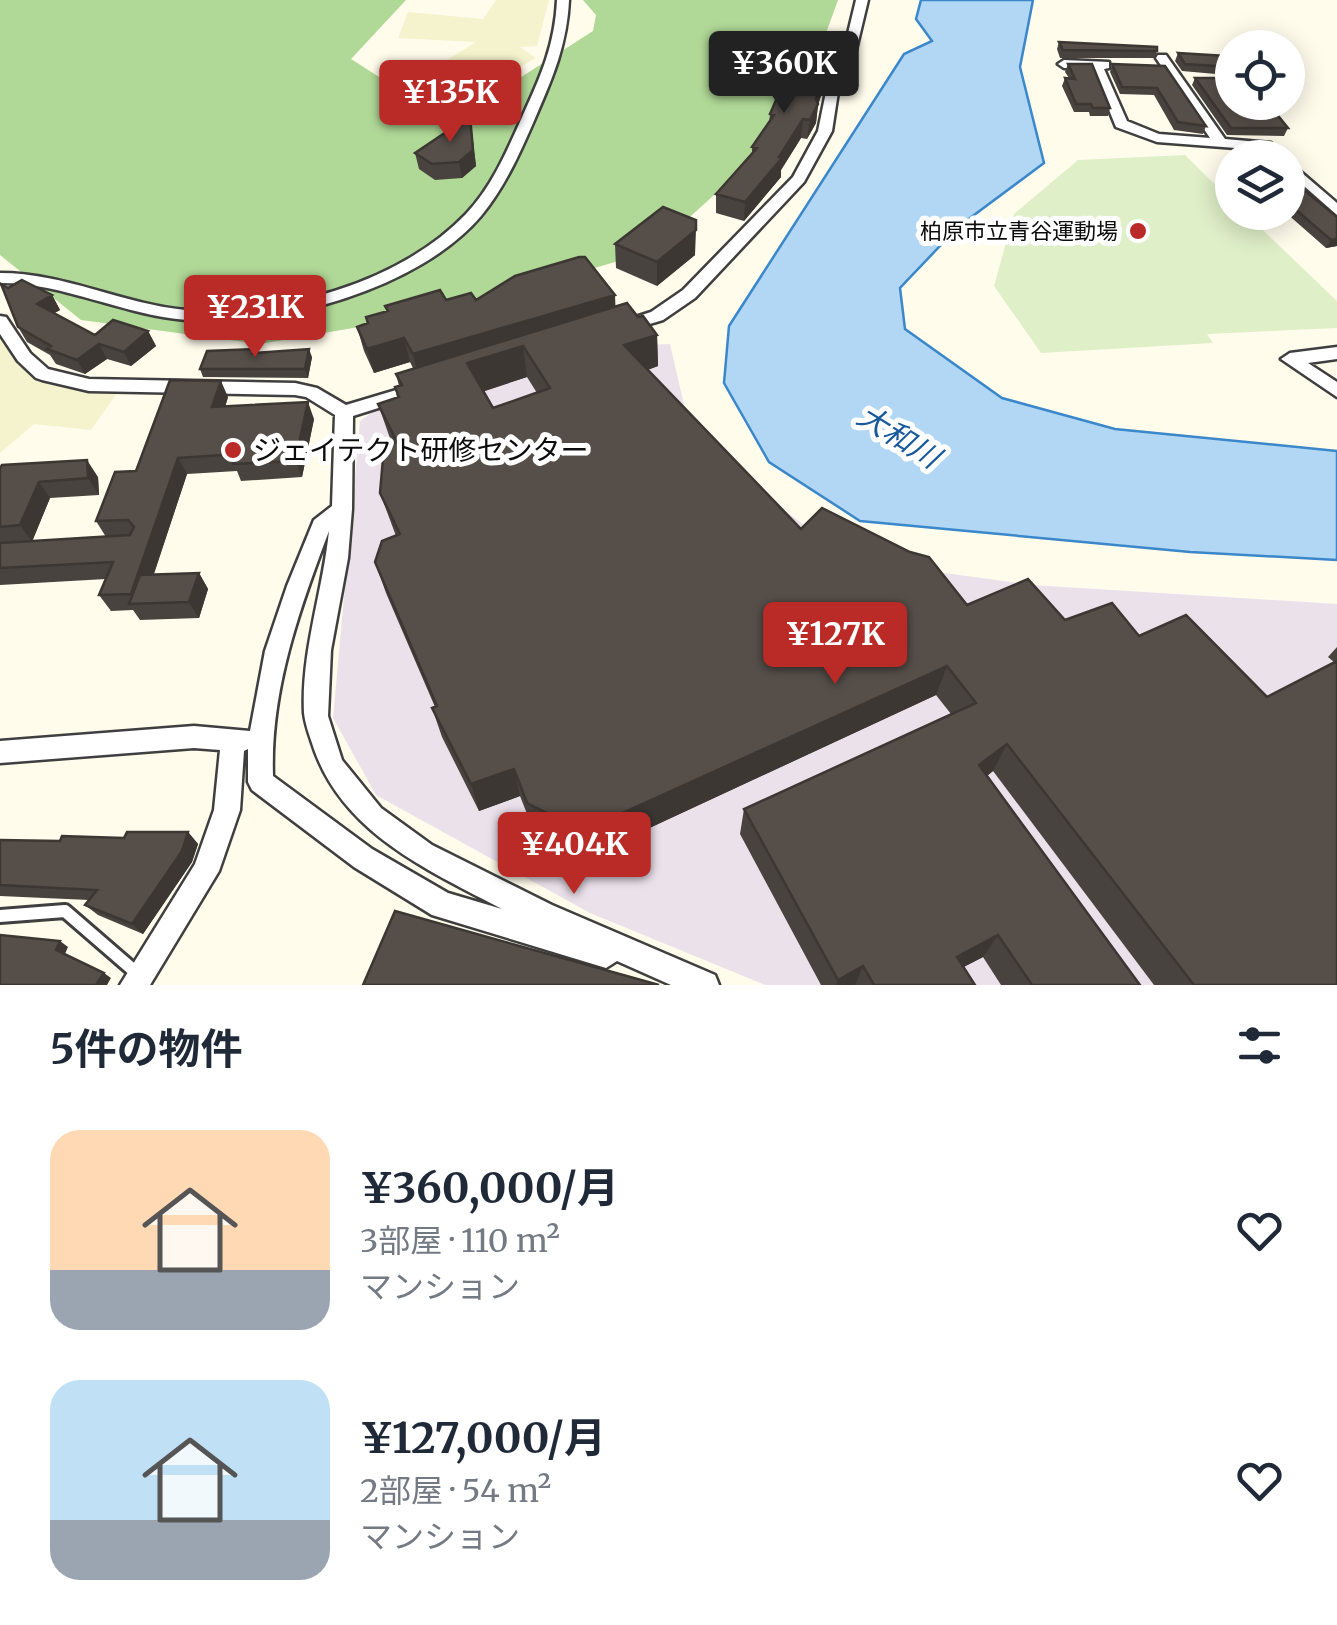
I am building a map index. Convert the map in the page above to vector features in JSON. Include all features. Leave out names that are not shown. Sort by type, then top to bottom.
[{"type":"street","points":[[0,278],[66,284],[182,315],[256,315],[306,305],[406,265],[441,246],[473,216],[495,184],[555,66],[562,42],[562,0]]},
{"type":"street","points":[[598,334],[658,316],[689,294],[799,179],[826,131],[832,92],[850,50],[862,0]]},
{"type":"street","points":[[1064,64],[1114,65]]},
{"type":"street","points":[[1096,64],[1121,124],[1157,138],[1215,142]]},
{"type":"street","points":[[1169,69],[1219,140]]},
{"type":"street","points":[[1305,181],[1337,211]]},
{"type":"street","points":[[0,321],[24,357],[42,374],[89,385],[295,389],[311,392],[344,412],[436,384]]},
{"type":"street","points":[[1337,353],[1290,359],[1337,391]]},
{"type":"street","points":[[344,412],[342,508],[320,650],[316,716],[332,766],[372,817],[423,854],[542,915],[700,983]]},
{"type":"street","points":[[137,980],[206,871],[308,560],[321,526],[342,508]]},
{"type":"street","points":[[0,752],[194,738],[246,740]]},
{"type":"street","points":[[246,740],[261,782],[363,858],[442,905],[700,983]]},
{"type":"lane","points":[[0,916],[65,911],[137,980]]},
{"type":"shaded area","points":[[670,344],[685,409],[747,482],[808,528],[916,569],[1032,585],[1337,604],[1337,985],[765,985],[590,913],[376,795],[333,718],[360,421],[378,408],[563,349]]},
{"type":"green space","points":[[0,0],[406,0],[351,59],[387,82],[493,95],[593,31],[596,15],[583,0],[838,0],[793,124],[652,251],[446,312],[260,344],[81,320],[0,255]]},
{"type":"green space","points":[[496,0],[549,0],[537,46],[520,47],[536,58],[490,84],[426,73],[476,42],[398,38],[408,12],[483,19]]},
{"type":"green space","points":[[1185,155],[1215,184],[1215,230],[1263,230],[1337,301],[1337,328],[1207,334],[1213,343],[1041,353],[994,286],[1014,214],[1078,160]]},
{"type":"green space","points":[[0,335],[48,385],[117,393],[91,430],[34,424],[0,453]]},
{"type":"water","name":"大和川","points":[[921,0],[1033,0],[1020,67],[1044,163],[958,227],[900,288],[905,329],[1002,398],[1115,429],[1337,451],[1337,560],[1190,552],[860,521],[769,462],[724,383],[729,326],[904,54],[932,41],[916,19]]},
{"type":"building","points":[[805,34],[837,38],[810,120],[803,119],[779,157],[782,158],[745,202],[716,194],[757,148],[752,147],[774,115],[770,114]]},
{"type":"building","points":[[1059,42],[1157,47],[1157,51],[1063,50]]},
{"type":"building","points":[[1178,53],[1215,55],[1215,66],[1185,64]]},
{"type":"building","points":[[1068,64],[1092,64],[1110,108],[1076,104],[1065,78],[1075,79]]},
{"type":"building","points":[[1112,64],[1165,66],[1206,126],[1178,122],[1157,88],[1122,87]]},
{"type":"building","points":[[1195,78],[1215,78],[1215,106]]},
{"type":"building","points":[[470,116],[473,150],[459,162],[432,164],[415,153]]},
{"type":"building","points":[[1225,120],[1282,120],[1288,128],[1231,128]]},
{"type":"building","points":[[1305,191],[1337,217],[1337,239],[1331,240],[1305,218]]},
{"type":"building","points":[[663,207],[696,220],[696,230],[657,262],[615,244]]},
{"type":"building","points":[[585,257],[615,295],[413,354],[404,338],[367,349],[357,327],[368,323],[366,317],[388,311],[385,306],[440,290],[446,300],[471,293],[476,300],[515,276]]},
{"type":"building","points":[[22,280],[52,295],[37,304],[95,335],[113,320],[148,331],[124,352],[99,344],[77,360],[47,349],[51,346],[18,327],[1,284],[8,288]]},
{"type":"building","points":[[627,303],[657,335],[624,345],[801,529],[822,508],[910,552],[929,557],[967,605],[1028,579],[1065,620],[1112,603],[1139,636],[1186,615],[1267,697],[1337,661],[1337,985],[1194,985],[1007,744],[979,765],[1140,985],[1032,985],[998,935],[957,957],[975,985],[874,985],[863,966],[838,980],[744,809],[976,703],[947,666],[583,831],[527,803],[514,769],[471,784],[432,708],[437,706],[375,562],[382,541],[400,534],[380,493],[384,447],[397,442],[378,404],[399,397],[395,387],[402,385],[396,374]],"holes":[[[523,346],[550,388],[493,408],[467,363]]]},
{"type":"building","points":[[255,349],[253,353],[309,349],[305,369],[200,369],[207,351]]},
{"type":"building","points":[[170,380],[221,381],[212,407],[308,402],[295,461],[233,464],[236,454],[178,458],[131,594],[99,595],[113,562],[0,568],[0,543],[130,535],[134,527],[128,520],[96,521],[115,472],[136,471]]},
{"type":"building","points":[[87,460],[88,478],[39,482],[20,525],[0,527],[2,465]]},
{"type":"building","points":[[199,573],[189,602],[129,604],[140,575]]},
{"type":"building","points":[[127,832],[188,832],[182,851],[132,924],[85,905],[97,890],[0,885],[0,840],[124,838]]},
{"type":"building","points":[[395,911],[659,985],[363,985]]},
{"type":"building","points":[[0,935],[60,941],[56,950],[104,973],[96,985],[0,985]]},
{"type":"place","name":"柏原市立青谷運動場","points":[[1138,231]]},
{"type":"place","name":"ジェイテクト研修センター","points":[[233,450]]}]
